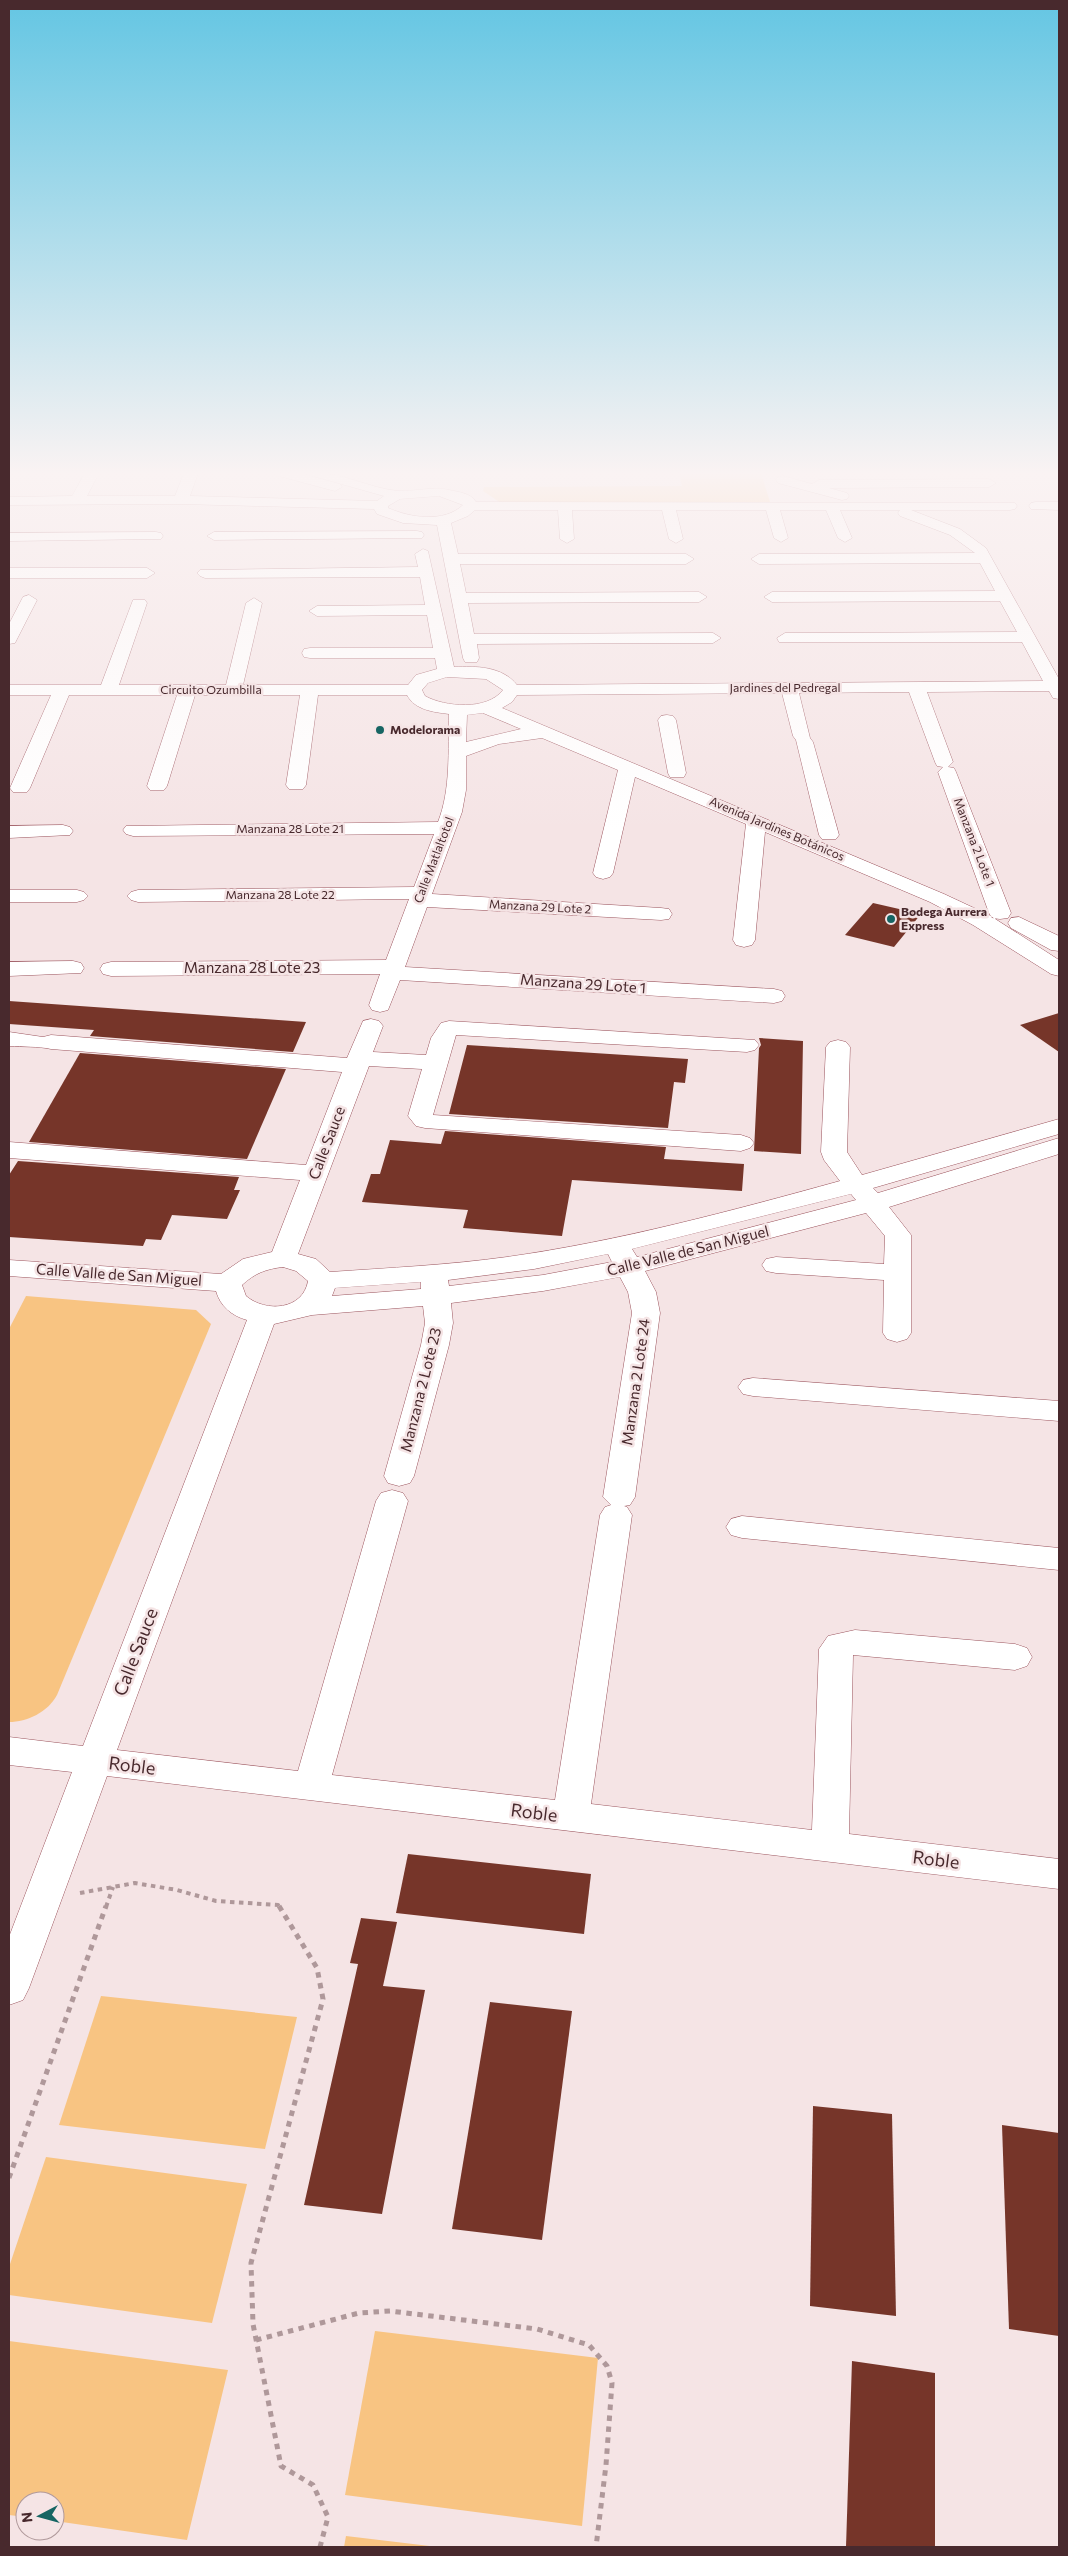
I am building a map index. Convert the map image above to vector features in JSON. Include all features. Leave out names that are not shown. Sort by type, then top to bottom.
[{"type":"street","points":[[431,592],[446,672]]},
{"type":"street","points":[[458,592],[474,672]]},
{"type":"street","points":[[1004,592],[1058,689]]},
{"type":"street","points":[[772,597],[1006,596]]},
{"type":"street","points":[[459,598],[699,597]]},
{"type":"street","points":[[9,638],[29,600]]},
{"type":"street","points":[[108,690],[139,603]]},
{"type":"street","points":[[234,690],[254,603]]},
{"type":"street","points":[[318,611],[434,610]]},
{"type":"street","points":[[786,638],[1028,637]]},
{"type":"street","points":[[467,639],[713,638]]},
{"type":"street","points":[[310,653],[442,653]]},
{"type":"street","points":[[413,690],[422,679],[446,672],[474,672],[493,675],[507,682],[500,699]]},
{"type":"street","name":"Manzana 2 Lote 1","points":[[916,687],[1000,913]]},
{"type":"street","points":[[789,688],[829,835]]},
{"type":"street","name":"Jardines del Pedregal","points":[[413,690],[418,699],[426,703],[458,709],[500,699],[789,688],[1058,689]]},
{"type":"street","name":"Circuito Ozumbilla","points":[[9,690],[413,690]]},
{"type":"street","points":[[20,788],[62,690]]},
{"type":"street","points":[[156,786],[188,690]]},
{"type":"street","points":[[296,785],[310,690]]},
{"type":"street","name":"Avenida Jardines Botánicos","points":[[500,699],[545,732],[937,898],[988,925],[1059,969]]},
{"type":"street","name":"Avenida Jardines Botánicos","points":[[500,699],[924,875],[1059,945]]},
{"type":"street","name":"Calle Matlaltotol","points":[[375,1016],[455,802],[458,709]]},
{"type":"street","points":[[667,720],[677,773]]},
{"type":"street","points":[[457,753],[480,742],[506,736],[545,732]]},
{"type":"street","points":[[603,873],[628,767]]},
{"type":"street","points":[[744,940],[756,821]]},
{"type":"street","name":"Manzana 28 Lote 21","points":[[134,830],[446,828]]},
{"type":"street","points":[[9,832],[64,831]]},
{"type":"street","points":[[9,896],[77,896]]},
{"type":"street","name":"Manzana 28 Lote 22","points":[[138,896],[420,897]]},
{"type":"street","name":"Manzana 29 Lote 2","points":[[420,897],[661,914]]},
{"type":"street","points":[[9,969],[73,968]]},
{"type":"street","name":"Manzana 28 Lote 23","points":[[111,969],[393,970]]},
{"type":"street","name":"Manzana 29 Lote 1","points":[[393,970],[774,996]]},
{"type":"street","name":"Calle Sauce","points":[[284,1259],[375,1016]]},
{"type":"street","points":[[741,1143],[425,1121],[420,1116],[420,1112],[445,1034],[449,1028],[747,1045]]},
{"type":"street","points":[[9,1039],[358,1062],[436,1063]]},
{"type":"street","points":[[838,1047],[834,1152],[837,1160],[898,1235],[897,1333]]},
{"type":"street","name":"Calle Valle de San Miguel","points":[[866,1194],[1059,1126]]},
{"type":"street","name":"Calle Valle de San Miguel","points":[[322,1281],[435,1284],[544,1283],[623,1256],[1059,1146]]},
{"type":"street","points":[[9,1150],[316,1173]]},
{"type":"street","name":"Manzana 2 Lote 24","points":[[571,1817],[646,1313],[645,1300],[623,1256]]},
{"type":"street","points":[[284,1259],[302,1262],[316,1270],[322,1281],[319,1295],[306,1307],[286,1314],[263,1315],[245,1310],[233,1300],[228,1283],[243,1268],[257,1262],[284,1259]]},
{"type":"street","points":[[776,1264],[899,1273]]},
{"type":"street","name":"Calle Valle de San Miguel","points":[[9,1268],[228,1283]]},
{"type":"street","name":"Calle Valle de San Miguel","points":[[306,1307],[435,1284]]},
{"type":"street","name":"Manzana 2 Lote 23","points":[[312,1787],[435,1345],[438,1323],[435,1284]]},
{"type":"street","name":"Calle Sauce","points":[[9,1988],[263,1315]]},
{"type":"street","points":[[753,1387],[1059,1411]]},
{"type":"street","points":[[742,1527],[1059,1559]]},
{"type":"street","points":[[830,1847],[836,1648],[847,1642],[855,1642],[1015,1657]]},
{"type":"street","name":"Roble","points":[[9,1751],[1059,1874]]},
{"type":"path","points":[[42,1899],[135,1884],[177,1890],[216,1902],[278,1905],[317,1968],[323,1998],[251,2263],[256,2340],[281,2466],[313,2484],[328,2517],[320,2547]]},
{"type":"path","points":[[9,2178],[113,1888]]},
{"type":"path","points":[[256,2340],[359,2313],[390,2312],[537,2329],[589,2345],[607,2366],[612,2383],[606,2466],[596,2547]]},
{"type":"shaded area","points":[[26,1296],[196,1310],[211,1324],[57,1695],[43,1711],[36,1715],[16,1722],[9,1722],[9,1329]]},
{"type":"shaded area","points":[[101,1996],[297,2017],[265,2149],[59,2125]]},
{"type":"shaded area","points":[[46,2157],[247,2184],[212,2323],[9,2295],[9,2267]]},
{"type":"shaded area","points":[[375,2331],[598,2358],[582,2526],[345,2495]]},
{"type":"shaded area","points":[[9,2341],[228,2370],[187,2540],[65,2522],[65,2491],[15,2491],[15,2516],[9,2515]]},
{"type":"shaded area","points":[[346,2536],[438,2547],[344,2547]]},
{"type":"building","points":[[873,903],[921,914],[894,947],[845,935]]},
{"type":"building","points":[[9,1001],[306,1022],[293,1052],[90,1036],[94,1030],[9,1024]]},
{"type":"building","points":[[1059,1013],[1059,1052],[1020,1025]]},
{"type":"building","points":[[759,1038],[803,1041],[801,1154],[754,1151],[759,1048],[761,1045]]},
{"type":"building","points":[[467,1045],[688,1059],[685,1083],[674,1082],[668,1128],[449,1114]]},
{"type":"building","points":[[80,1053],[286,1069],[247,1159],[29,1142]]},
{"type":"building","points":[[445,1131],[666,1147],[664,1159],[744,1164],[742,1191],[572,1180],[562,1236],[463,1228],[468,1210],[362,1202],[371,1174],[380,1174],[390,1140],[441,1144]]},
{"type":"building","points":[[18,1161],[239,1177],[234,1190],[240,1190],[227,1219],[172,1215],[161,1240],[146,1239],[143,1246],[9,1237],[9,1175]]},
{"type":"building","points":[[408,1854],[591,1874],[584,1934],[396,1913]]},
{"type":"building","points":[[361,1918],[397,1922],[383,1986],[425,1990],[382,2214],[304,2205],[358,1964],[350,1963]]},
{"type":"building","points":[[490,2002],[572,2011],[542,2240],[452,2229]]},
{"type":"building","points":[[813,2106],[892,2114],[896,2316],[810,2306]]},
{"type":"building","points":[[1002,2125],[1059,2133],[1059,2336],[1009,2329]]},
{"type":"building","points":[[852,2361],[935,2373],[935,2547],[846,2547]]},
{"type":"place","name":"Modelorama","points":[[380,730]]},
{"type":"place","name":"Bodega Aurrera Express","points":[[891,919]]}]
